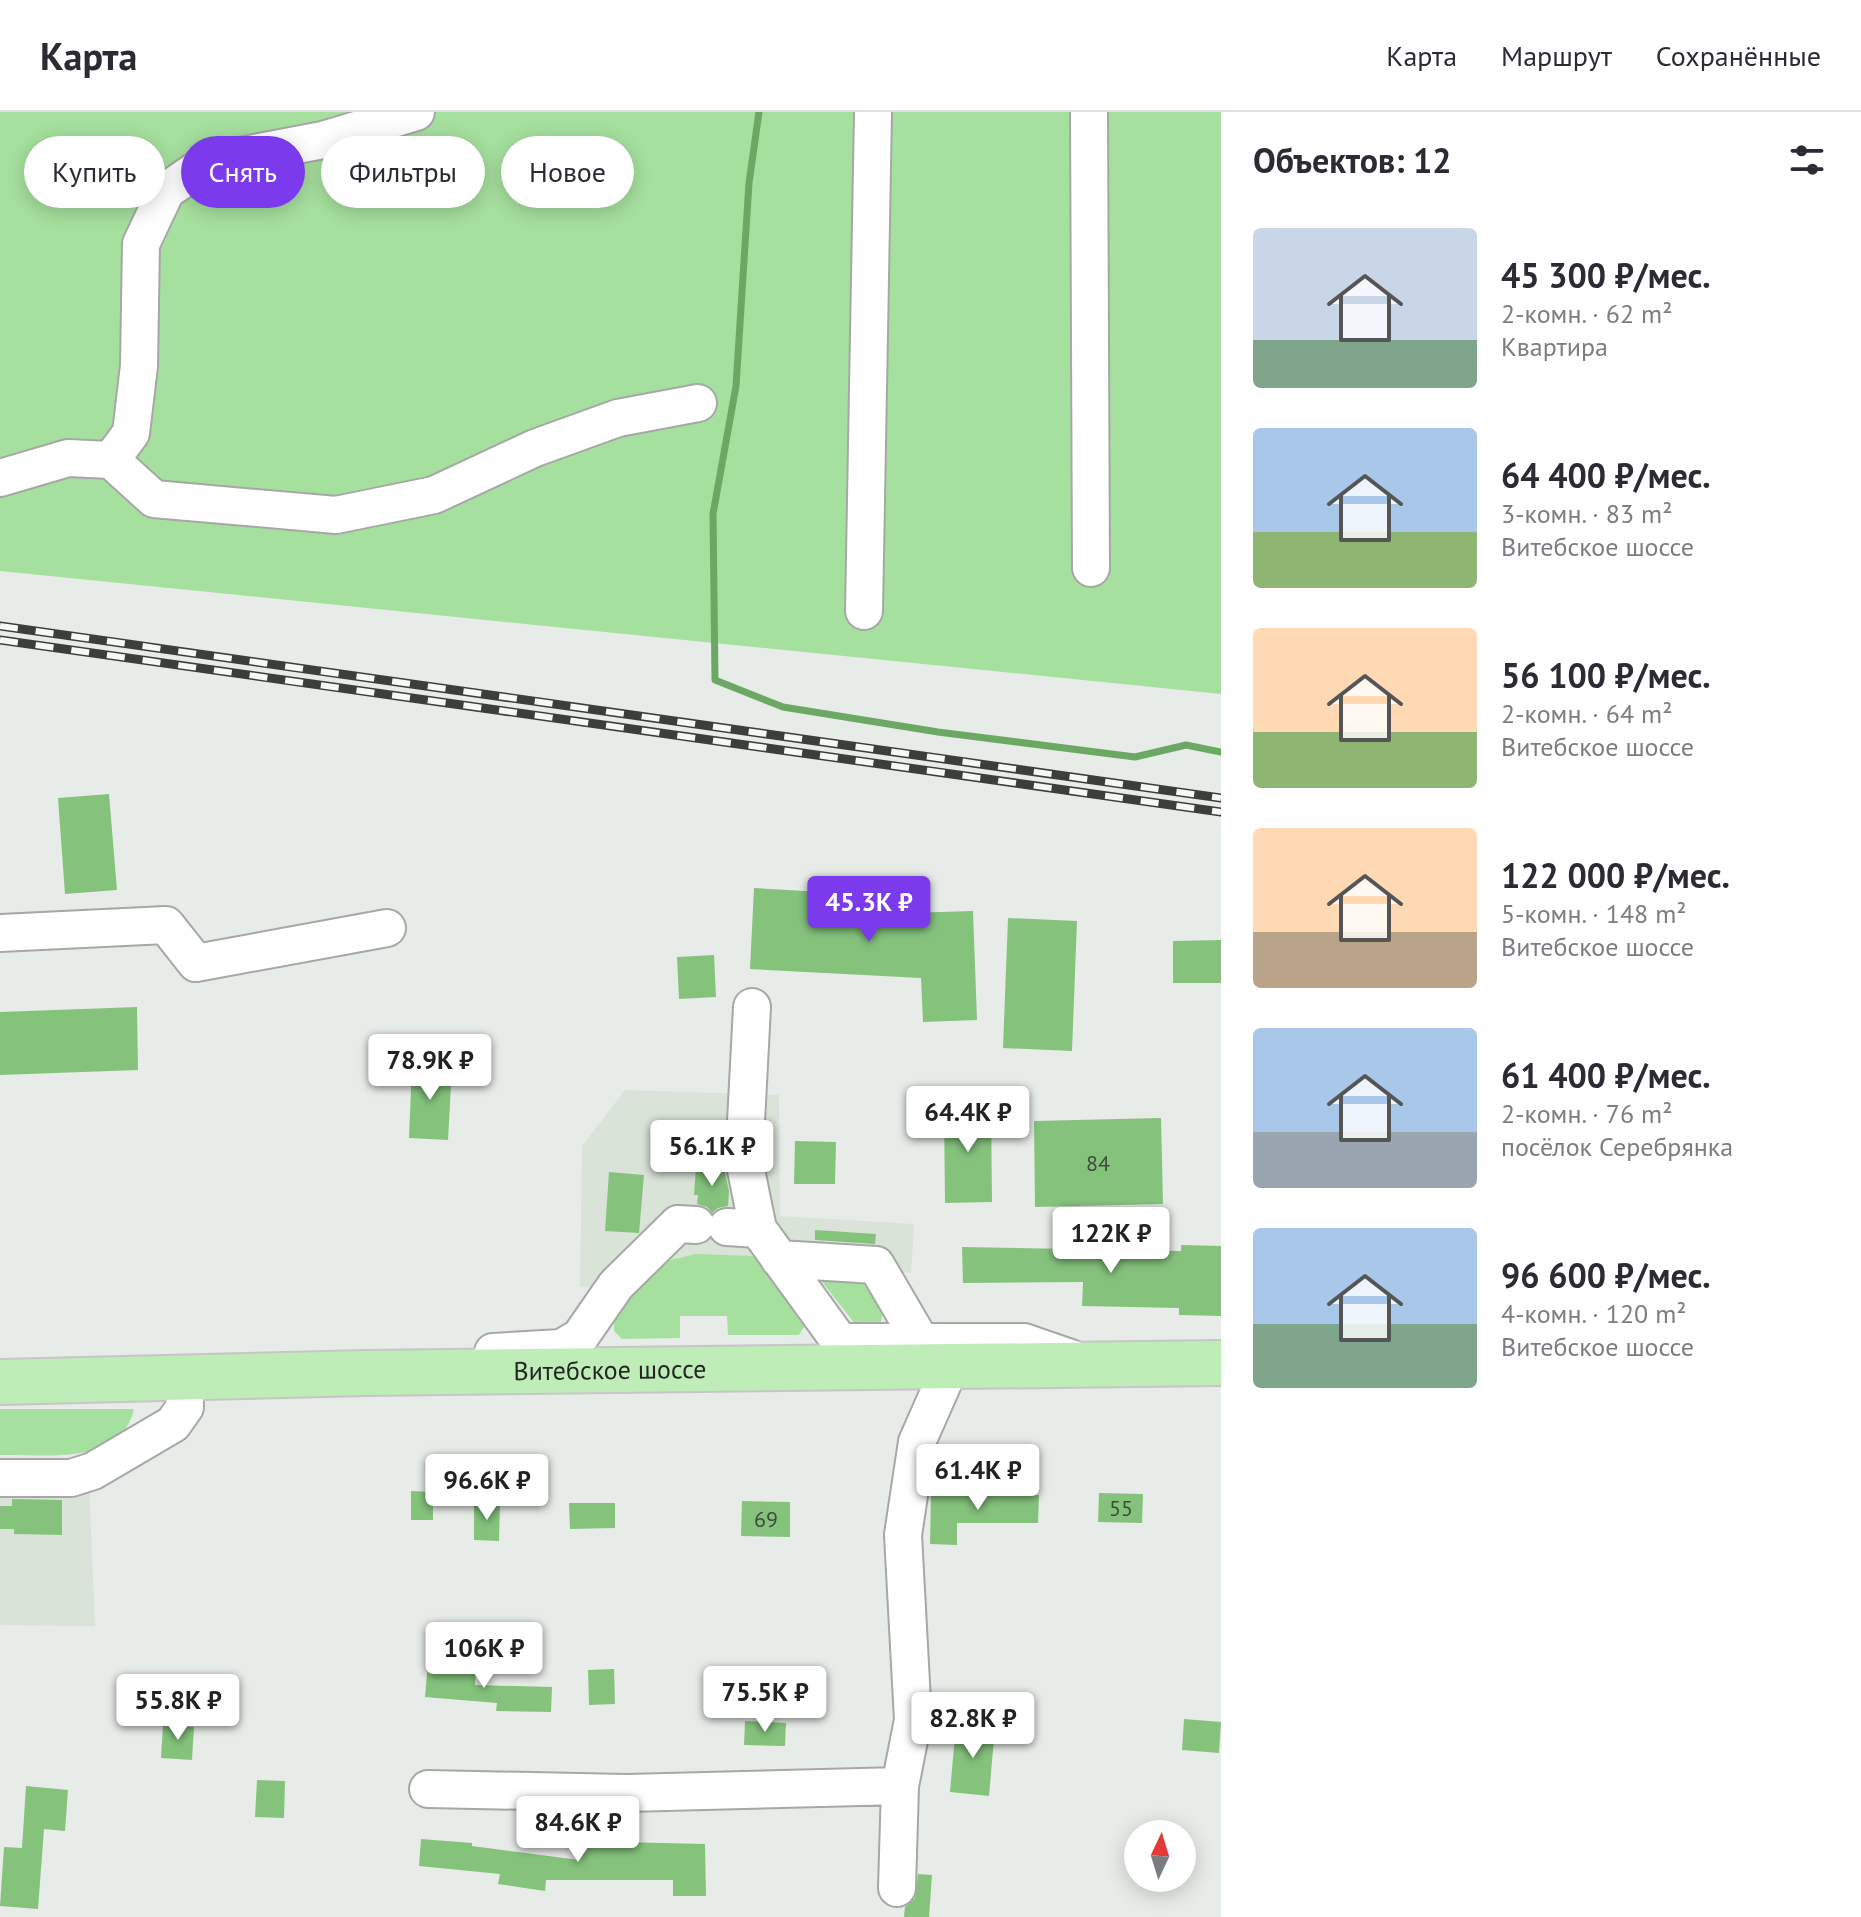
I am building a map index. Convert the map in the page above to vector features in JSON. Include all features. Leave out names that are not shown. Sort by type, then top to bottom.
[{"type":"main road","name":"Витебское шоссе","points":[[0,1382],[936,1354],[1085,1364],[1221,1363]]},
{"type":"street","points":[[111,460],[131,433],[139,366],[141,244],[166,191],[208,162],[321,126],[416,112]]},
{"type":"street","points":[[864,611],[873,112]]},
{"type":"street","points":[[1089,112],[1091,568]]},
{"type":"street","points":[[0,478],[68,458],[111,460],[154,499],[336,515],[434,495],[535,448],[618,418],[698,403]]},
{"type":"street","points":[[0,933],[166,925],[196,963],[387,928]]},
{"type":"street","points":[[727,1227],[744,1160],[752,1007]]},
{"type":"street","points":[[365,1373],[434,1355],[561,1348],[580,1337],[616,1285],[678,1224],[727,1227],[779,1259],[840,1342],[936,1354]]},
{"type":"street","points":[[779,1259],[876,1265],[936,1354],[917,1442],[903,1535],[913,1720],[900,1786],[897,1888]]},
{"type":"street","points":[[0,1478],[71,1478],[93,1471],[173,1424],[185,1407],[184,1378]]},
{"type":"street","points":[[428,1789],[627,1793],[900,1786]]},
{"type":"shaded area","points":[[625,1090],[779,1095],[780,1216],[914,1224],[911,1273],[803,1263],[629,1289],[580,1287],[582,1146]]},
{"type":"shaded area","points":[[0,1458],[88,1458],[95,1626],[0,1625]]},
{"type":"green space","points":[[0,112],[1221,112],[1221,694],[0,571]]},
{"type":"green space","points":[[696,1254],[753,1256],[784,1279],[805,1317],[799,1335],[728,1335],[727,1316],[680,1316],[680,1338],[622,1339],[614,1331],[614,1318],[622,1300],[658,1263]]},
{"type":"green space","points":[[809,1265],[861,1272],[881,1305],[879,1327],[855,1324]]},
{"type":"green space","points":[[0,1409],[134,1409],[126,1428],[114,1441],[98,1449],[38,1456],[0,1455]]},
{"type":"building","points":[[109,794],[117,890],[65,894],[58,798]]},
{"type":"building","points":[[754,888],[909,897],[908,913],[973,911],[977,1020],[923,1022],[921,978],[750,969]]},
{"type":"building","points":[[1008,918],[1077,921],[1072,1051],[1003,1048]]},
{"type":"building","points":[[1221,940],[1221,983],[1173,983],[1173,941]]},
{"type":"building","points":[[714,955],[716,997],[679,999],[677,957]]},
{"type":"building","points":[[137,1007],[138,1070],[0,1075],[0,1012]]},
{"type":"building","points":[[412,1064],[452,1066],[448,1140],[409,1138]]},
{"type":"building","points":[[991,1106],[992,1202],[945,1203],[944,1107]]},
{"type":"building","points":[[1161,1118],[1163,1204],[1035,1207],[1034,1121]]},
{"type":"building","points":[[795,1141],[836,1142],[835,1184],[794,1184]]},
{"type":"building","points":[[696,1167],[724,1169],[729,1191],[728,1206],[712,1213],[707,1207],[697,1204],[698,1195],[694,1195]]},
{"type":"building","points":[[609,1172],[644,1175],[639,1233],[605,1231]]},
{"type":"building","points":[[815,1230],[876,1234],[875,1244],[815,1240]]},
{"type":"building","points":[[1181,1245],[1221,1246],[1221,1316],[1179,1315],[1179,1308],[1082,1306],[1083,1282],[963,1283],[962,1247],[1181,1251]]},
{"type":"building","points":[[411,1491],[433,1492],[433,1520],[411,1520]]},
{"type":"building","points":[[931,1492],[1039,1495],[1038,1523],[957,1523],[957,1545],[930,1544]]},
{"type":"building","points":[[1099,1493],[1143,1494],[1142,1523],[1098,1522]]},
{"type":"building","points":[[12,1499],[62,1500],[62,1535],[14,1534],[14,1529],[0,1529],[0,1506],[12,1506]]},
{"type":"building","points":[[742,1501],[790,1502],[790,1537],[741,1536]]},
{"type":"building","points":[[569,1503],[615,1503],[615,1528],[570,1529]]},
{"type":"building","points":[[474,1504],[500,1504],[499,1541],[474,1540]]},
{"type":"building","points":[[428,1662],[476,1667],[475,1685],[552,1687],[551,1712],[496,1711],[497,1703],[425,1697]]},
{"type":"building","points":[[614,1669],[615,1704],[589,1705],[588,1670]]},
{"type":"building","points":[[1184,1719],[1221,1722],[1219,1753],[1182,1750]]},
{"type":"building","points":[[745,1721],[786,1723],[785,1746],[744,1745]]},
{"type":"building","points":[[956,1724],[995,1727],[989,1796],[950,1792]]},
{"type":"building","points":[[163,1725],[194,1727],[192,1760],[161,1758]]},
{"type":"building","points":[[257,1780],[285,1781],[284,1818],[255,1817]]},
{"type":"building","points":[[26,1786],[68,1790],[65,1831],[44,1829],[38,1909],[0,1906],[4,1847],[22,1848]]},
{"type":"building","points":[[421,1839],[472,1843],[472,1846],[579,1860],[579,1841],[705,1844],[706,1896],[673,1896],[673,1880],[546,1880],[545,1891],[498,1884],[500,1874],[419,1866]]},
{"type":"building","points":[[918,1874],[932,1875],[929,1917],[904,1917],[905,1907],[915,1898]]},
{"type":"waterway","points":[[759,112],[749,183],[736,386],[713,514],[715,680],[783,707],[938,732],[1135,757],[1186,745],[1221,752]]},
{"type":"railway","points":[[0,626],[1221,798]]},
{"type":"railway","points":[[0,640],[1221,812]]}]
